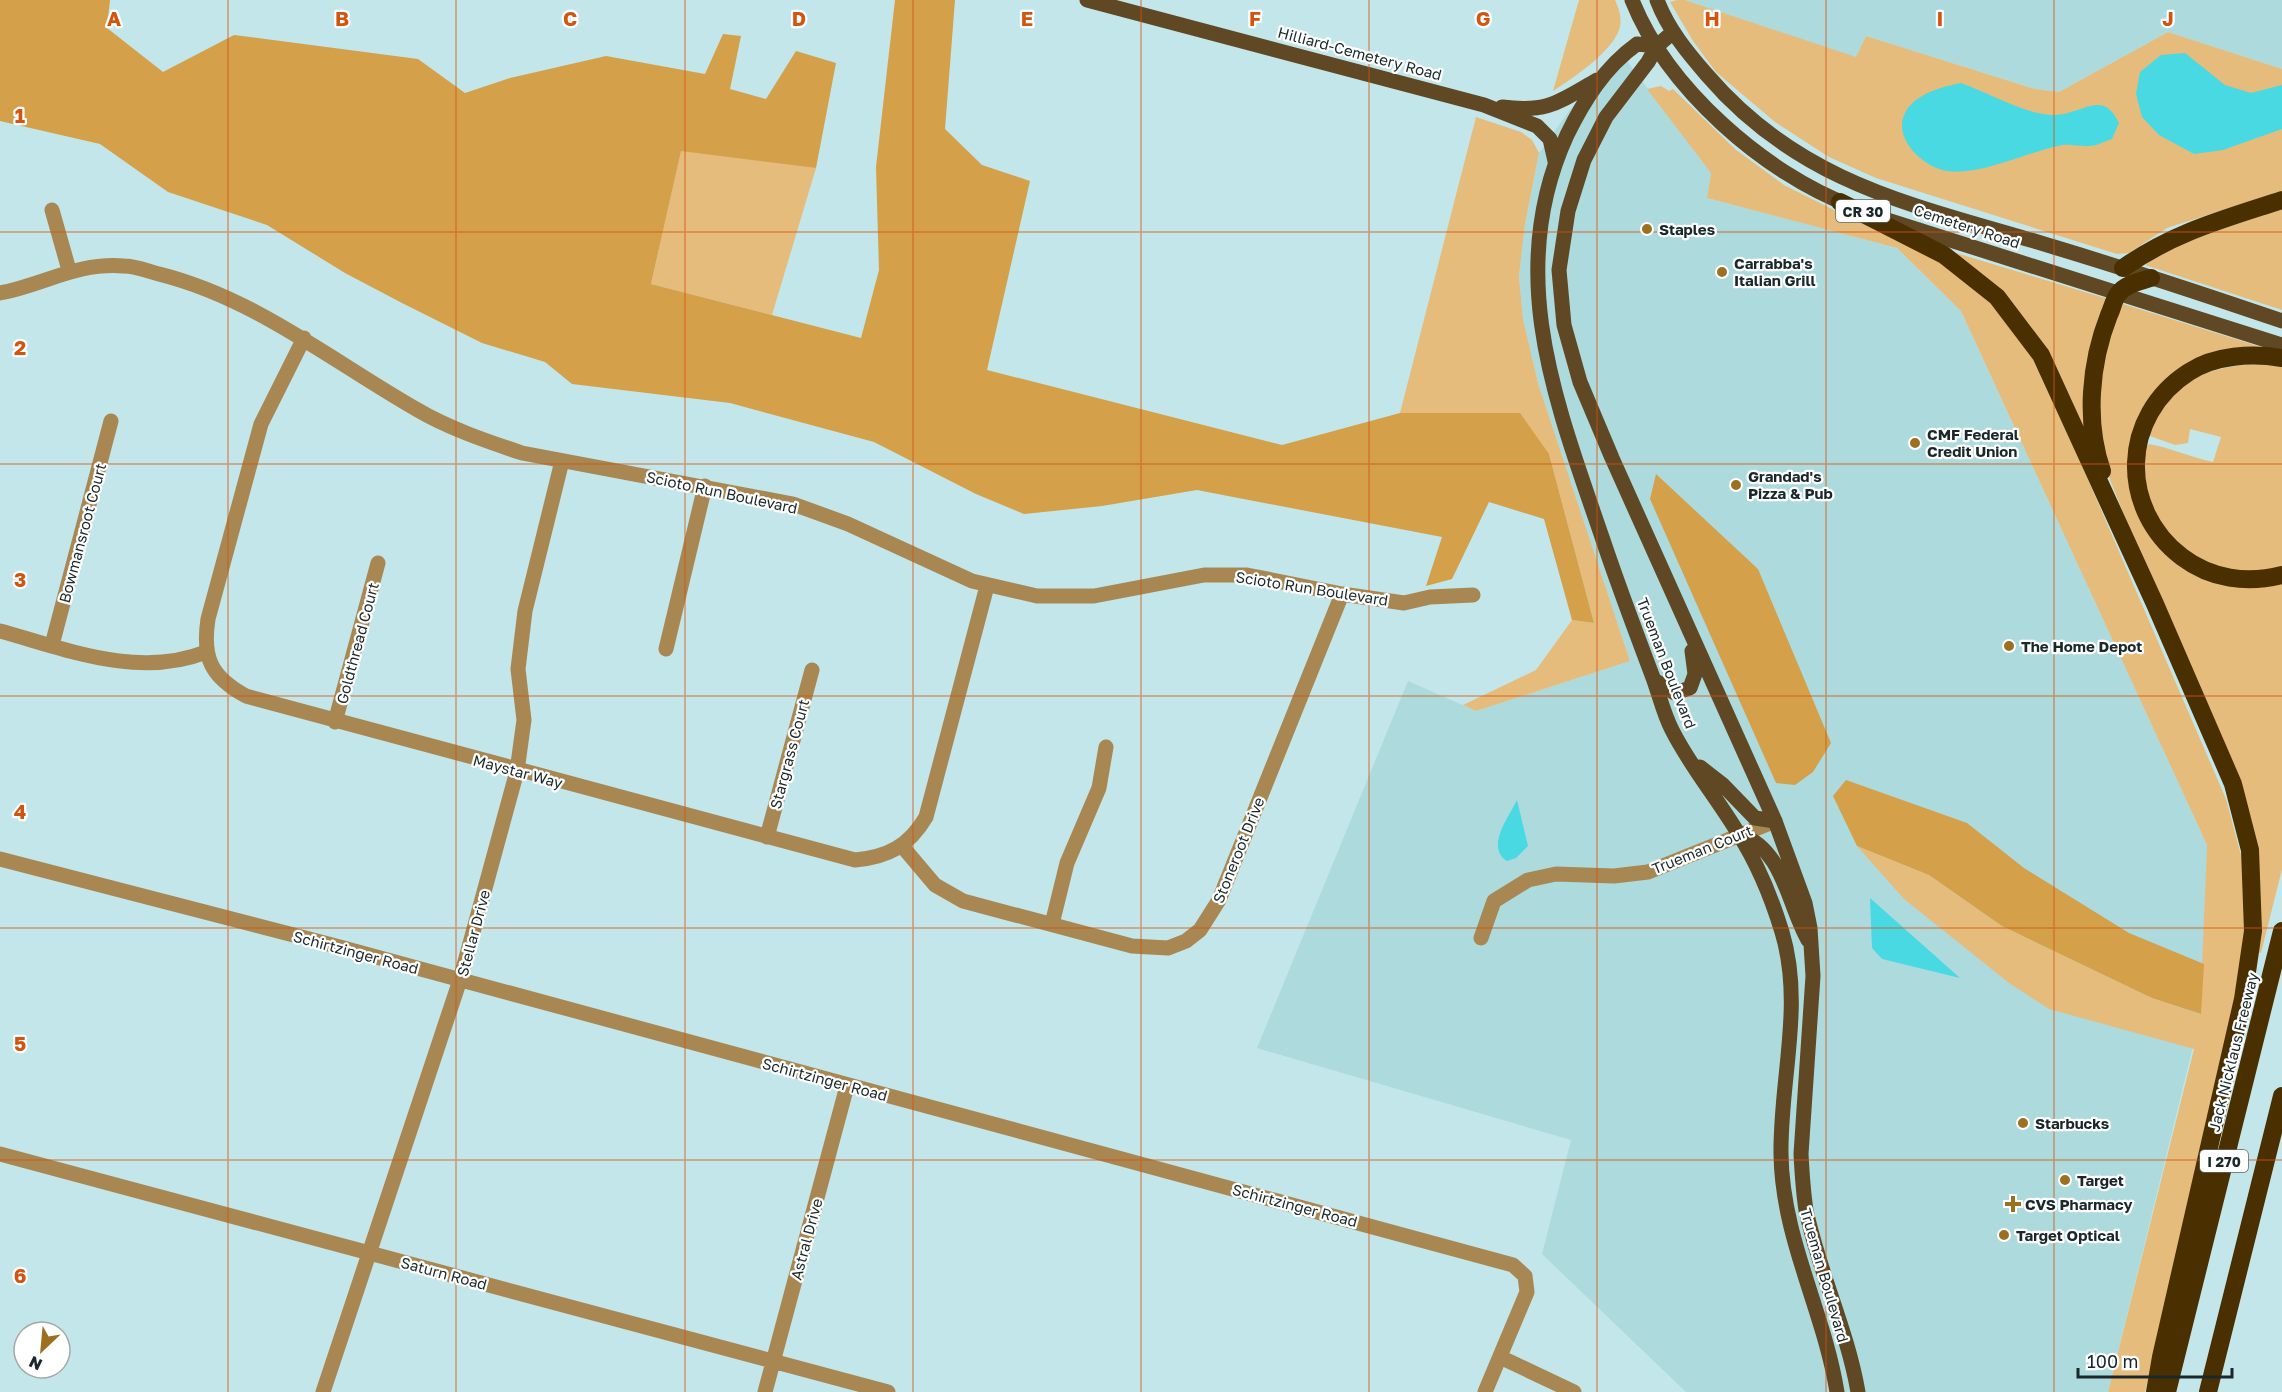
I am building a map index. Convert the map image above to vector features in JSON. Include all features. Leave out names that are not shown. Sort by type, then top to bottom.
[{"type":"highway","points":[[2123,268],[2162,242],[2182,233],[2282,200]]},
{"type":"highway","points":[[1840,202],[1944,255],[1997,297],[2040,356],[2156,604]]},
{"type":"highway","points":[[2151,278],[2132,284],[2118,293],[2104,329],[2093,383],[2092,425],[2096,454],[2156,604],[2233,784],[2250,850],[2253,931],[2243,999],[2155,1392]]},
{"type":"highway","points":[[2282,358],[2248,356],[2227,358],[2190,371],[2166,391],[2146,419],[2138,444],[2136,464],[2137,486],[2148,518],[2160,537],[2187,561],[2208,572],[2243,580],[2282,574]]},
{"type":"highway","name":"Jack Nicklaus Freeway","points":[[2167,1392],[2282,931]]},
{"type":"highway","name":"I 270","points":[[2208,1392],[2282,1096]]},
{"type":"highway","points":[[2223,1333],[2282,1147]]},
{"type":"main road","name":"Hilliard-Cemetery Road","points":[[1087,0],[1484,105],[1537,126],[1550,139],[1555,161]]},
{"type":"main road","name":"Cemetery Road","points":[[1632,0],[1657,46],[1711,113],[1738,139],[1780,170],[1840,202],[2282,345]]},
{"type":"main road","name":"Cemetery Road","points":[[1657,0],[1672,33],[1734,105],[1770,136],[1811,163],[1886,196],[2123,268],[2282,321]]},
{"type":"main road","name":"Trueman Boulevard","points":[[1672,33],[1657,46],[1648,62],[1606,117],[1584,160],[1568,211],[1559,270],[1564,325],[1580,382],[1684,622],[1775,821],[1805,903],[1811,945],[1811,1020],[1801,1154],[1803,1181],[1814,1239],[1853,1360],[1858,1392]]},
{"type":"main road","name":"Trueman Boulevard","points":[[1657,46],[1637,44],[1599,80],[1572,125],[1555,161],[1542,213],[1536,267],[1540,328],[1569,440],[1607,553],[1671,728],[1739,834],[1768,891],[1783,936],[1791,977],[1791,1014],[1781,1154],[1787,1214],[1804,1278],[1833,1366],[1837,1392]]},
{"type":"main road","name":"Hilliard-Cemetery Road","points":[[1484,105],[1540,108],[1556,105],[1599,80]]},
{"type":"main road","points":[[1550,369],[1562,378],[1580,382]]},
{"type":"main road","points":[[1654,680],[1675,693],[1686,691],[1694,682],[1695,663],[1684,622]]},
{"type":"main road","points":[[1688,757],[1723,785],[1755,818],[1775,821]]},
{"type":"main road","points":[[1739,834],[1755,839],[1774,861],[1797,920],[1811,945]]},
{"type":"street","points":[[52,210],[69,270]]},
{"type":"street","name":"Scioto Run Boulevard","points":[[0,293],[69,270],[124,266],[182,280],[225,297],[304,338],[418,411],[491,443],[522,453],[705,486],[804,508],[848,524],[987,586],[1037,596],[1094,596],[1204,574],[1248,575],[1342,594],[1404,603],[1430,597],[1473,594]]},
{"type":"street","points":[[0,632],[124,663],[161,663],[206,652],[208,619],[253,451],[273,395],[304,338]]},
{"type":"street","name":"Bowmansroot Court","points":[[52,645],[111,420]]},
{"type":"street","name":"Stellar Drive","points":[[323,1392],[460,980],[517,771],[524,720],[518,669],[525,611],[562,461]]},
{"type":"street","points":[[666,649],[705,486]]},
{"type":"street","name":"Goldthread Court","points":[[335,722],[378,563]]},
{"type":"street","name":"Maystar Way","points":[[206,652],[222,679],[246,696],[335,722],[855,860],[879,857],[902,846],[917,832],[931,800],[987,586]]},
{"type":"street","name":"Stoneroot Drive","points":[[902,846],[935,885],[963,901],[1132,946],[1150,948],[1177,944],[1200,930],[1219,900],[1342,594]]},
{"type":"street","name":"Stargrass Court","points":[[767,837],[812,670]]},
{"type":"street","points":[[1052,924],[1067,863],[1099,788],[1106,747]]},
{"type":"street","name":"Trueman Court","points":[[1481,938],[1494,901],[1528,880],[1556,874],[1614,876],[1647,872],[1775,821]]},
{"type":"street","name":"Schirtzinger Road","points":[[0,859],[460,980],[1513,1265],[1522,1271],[1528,1287],[1485,1392]]},
{"type":"street","name":"Astral Drive","points":[[765,1392],[847,1086]]},
{"type":"street","name":"Saturn Road","points":[[0,1154],[888,1392]]},
{"type":"street","points":[[1500,1357],[1574,1392]]},
{"type":"shaded area","points":[[0,0],[110,0],[107,28],[163,72],[234,35],[418,59],[465,93],[510,78],[606,56],[705,74],[723,34],[741,36],[730,89],[766,99],[796,51],[836,63],[816,168],[681,151],[651,284],[861,338],[879,270],[876,167],[895,0],[955,0],[945,129],[982,165],[1030,181],[987,370],[1282,445],[1400,413],[1520,413],[1549,454],[1594,623],[1572,620],[1544,519],[1489,502],[1452,579],[1426,586],[1442,537],[1197,490],[1102,506],[1024,514],[976,494],[874,442],[730,403],[572,384],[545,362],[482,343],[345,273],[267,225],[168,192],[100,144],[0,121]]},
{"type":"shaded area","points":[[1579,0],[1615,0],[1620,13],[1620,27],[1610,45],[1601,54],[1553,91]]},
{"type":"shaded area","points":[[1685,0],[2282,0],[2282,69],[2168,32],[2059,92],[2035,89],[1866,36],[1856,58]]},
{"type":"shaded area","points":[[1685,0],[1856,57],[1866,36],[2035,89],[2059,92],[2168,32],[2282,69],[2282,191],[2167,228],[2129,253],[2117,254],[1876,178],[1829,157],[1775,122],[1716,72],[1693,41],[1670,2]]},
{"type":"shaded area","points":[[1627,61],[1711,173],[1707,198],[1897,248],[1961,311],[2207,845],[2201,1014],[2108,1392],[1686,1392],[1542,1254],[1571,1140],[1257,1048],[1408,681],[1476,711],[1630,661],[1538,383],[1523,319],[1519,276],[1525,224],[1539,153],[1572,107]]},
{"type":"shaded area","points":[[1661,86],[1669,91],[1673,89],[1735,149],[1784,185],[1840,213],[1926,250],[1999,310],[2026,346],[2048,387],[2226,799],[2242,859],[2246,918],[2240,978],[2145,1392],[2108,1392],[2194,1049],[2049,1009],[2009,983],[1904,899],[1857,846],[1929,875],[2002,926],[2152,998],[2200,1014],[2207,845],[1961,311],[1897,248],[1707,198],[1711,173],[1647,89]]},
{"type":"shaded area","points":[[1476,117],[1521,132],[1532,140],[1539,153],[1525,224],[1519,276],[1523,319],[1538,383],[1630,661],[1476,711],[1463,705],[1536,670],[1572,620],[1594,623],[1549,454],[1400,413]]},
{"type":"shaded area","points":[[681,150],[816,168],[772,315],[651,284]]},
{"type":"shaded area","points":[[2282,208],[2282,310],[2145,265],[2160,254],[2193,237]]},
{"type":"shaded area","points":[[1956,253],[2108,299],[2091,454],[2040,349],[1955,255]]},
{"type":"shaded area","points":[[2123,304],[2261,347],[2177,373],[2130,462],[2184,566],[2282,581],[2282,869],[2261,953],[2257,952],[2253,840],[2103,462],[2096,391],[2110,329]]},
{"type":"shaded area","points":[[2266,364],[2282,367],[2282,568],[2262,573],[2229,571],[2194,557],[2157,522],[2143,480],[2145,450],[2149,444],[2213,462],[2221,437],[2190,429],[2188,443],[2175,445],[2150,436],[2154,420],[2169,398],[2193,379],[2220,369]]},
{"type":"shaded area","points":[[1656,474],[1758,569],[1831,743],[1813,772],[1795,785],[1776,783],[1650,499]]},
{"type":"shaded area","points":[[1846,780],[1967,823],[2024,868],[2129,933],[2204,964],[2201,1014],[2152,998],[2002,926],[1929,875],[1857,846],[1833,796]]},
{"type":"water","points":[[2185,53],[2225,85],[2251,93],[2282,85],[2282,129],[2223,150],[2194,154],[2159,135],[2142,117],[2136,94],[2140,72],[2161,55]]},
{"type":"water","points":[[1961,83],[2042,114],[2064,114],[2098,105],[2106,107],[2119,123],[2112,139],[2095,145],[2062,145],[1988,167],[1960,172],[1947,171],[1928,163],[1911,148],[1902,129],[1903,118],[1913,102],[1925,94]]},
{"type":"water","points":[[1517,800],[1528,846],[1516,858],[1507,861],[1498,848],[1498,840]]},
{"type":"water","points":[[1870,898],[1960,978],[1882,959],[1872,948]]},
{"type":"place","name":"Staples","points":[[1647,229]]},
{"type":"place","name":"Carrabba's Italian Grill","points":[[1722,272]]},
{"type":"place","name":"CMF Federal Credit Union","points":[[1915,443]]},
{"type":"place","name":"Grandad's Pizza & Pub","points":[[1736,485]]},
{"type":"place","name":"The Home Depot","points":[[2009,646]]},
{"type":"place","name":"Starbucks","points":[[2023,1123]]},
{"type":"place","name":"Target","points":[[2065,1180]]},
{"type":"place","name":"CVS Pharmacy","points":[[2013,1204]]},
{"type":"place","name":"Target Optical","points":[[2004,1235]]}]
